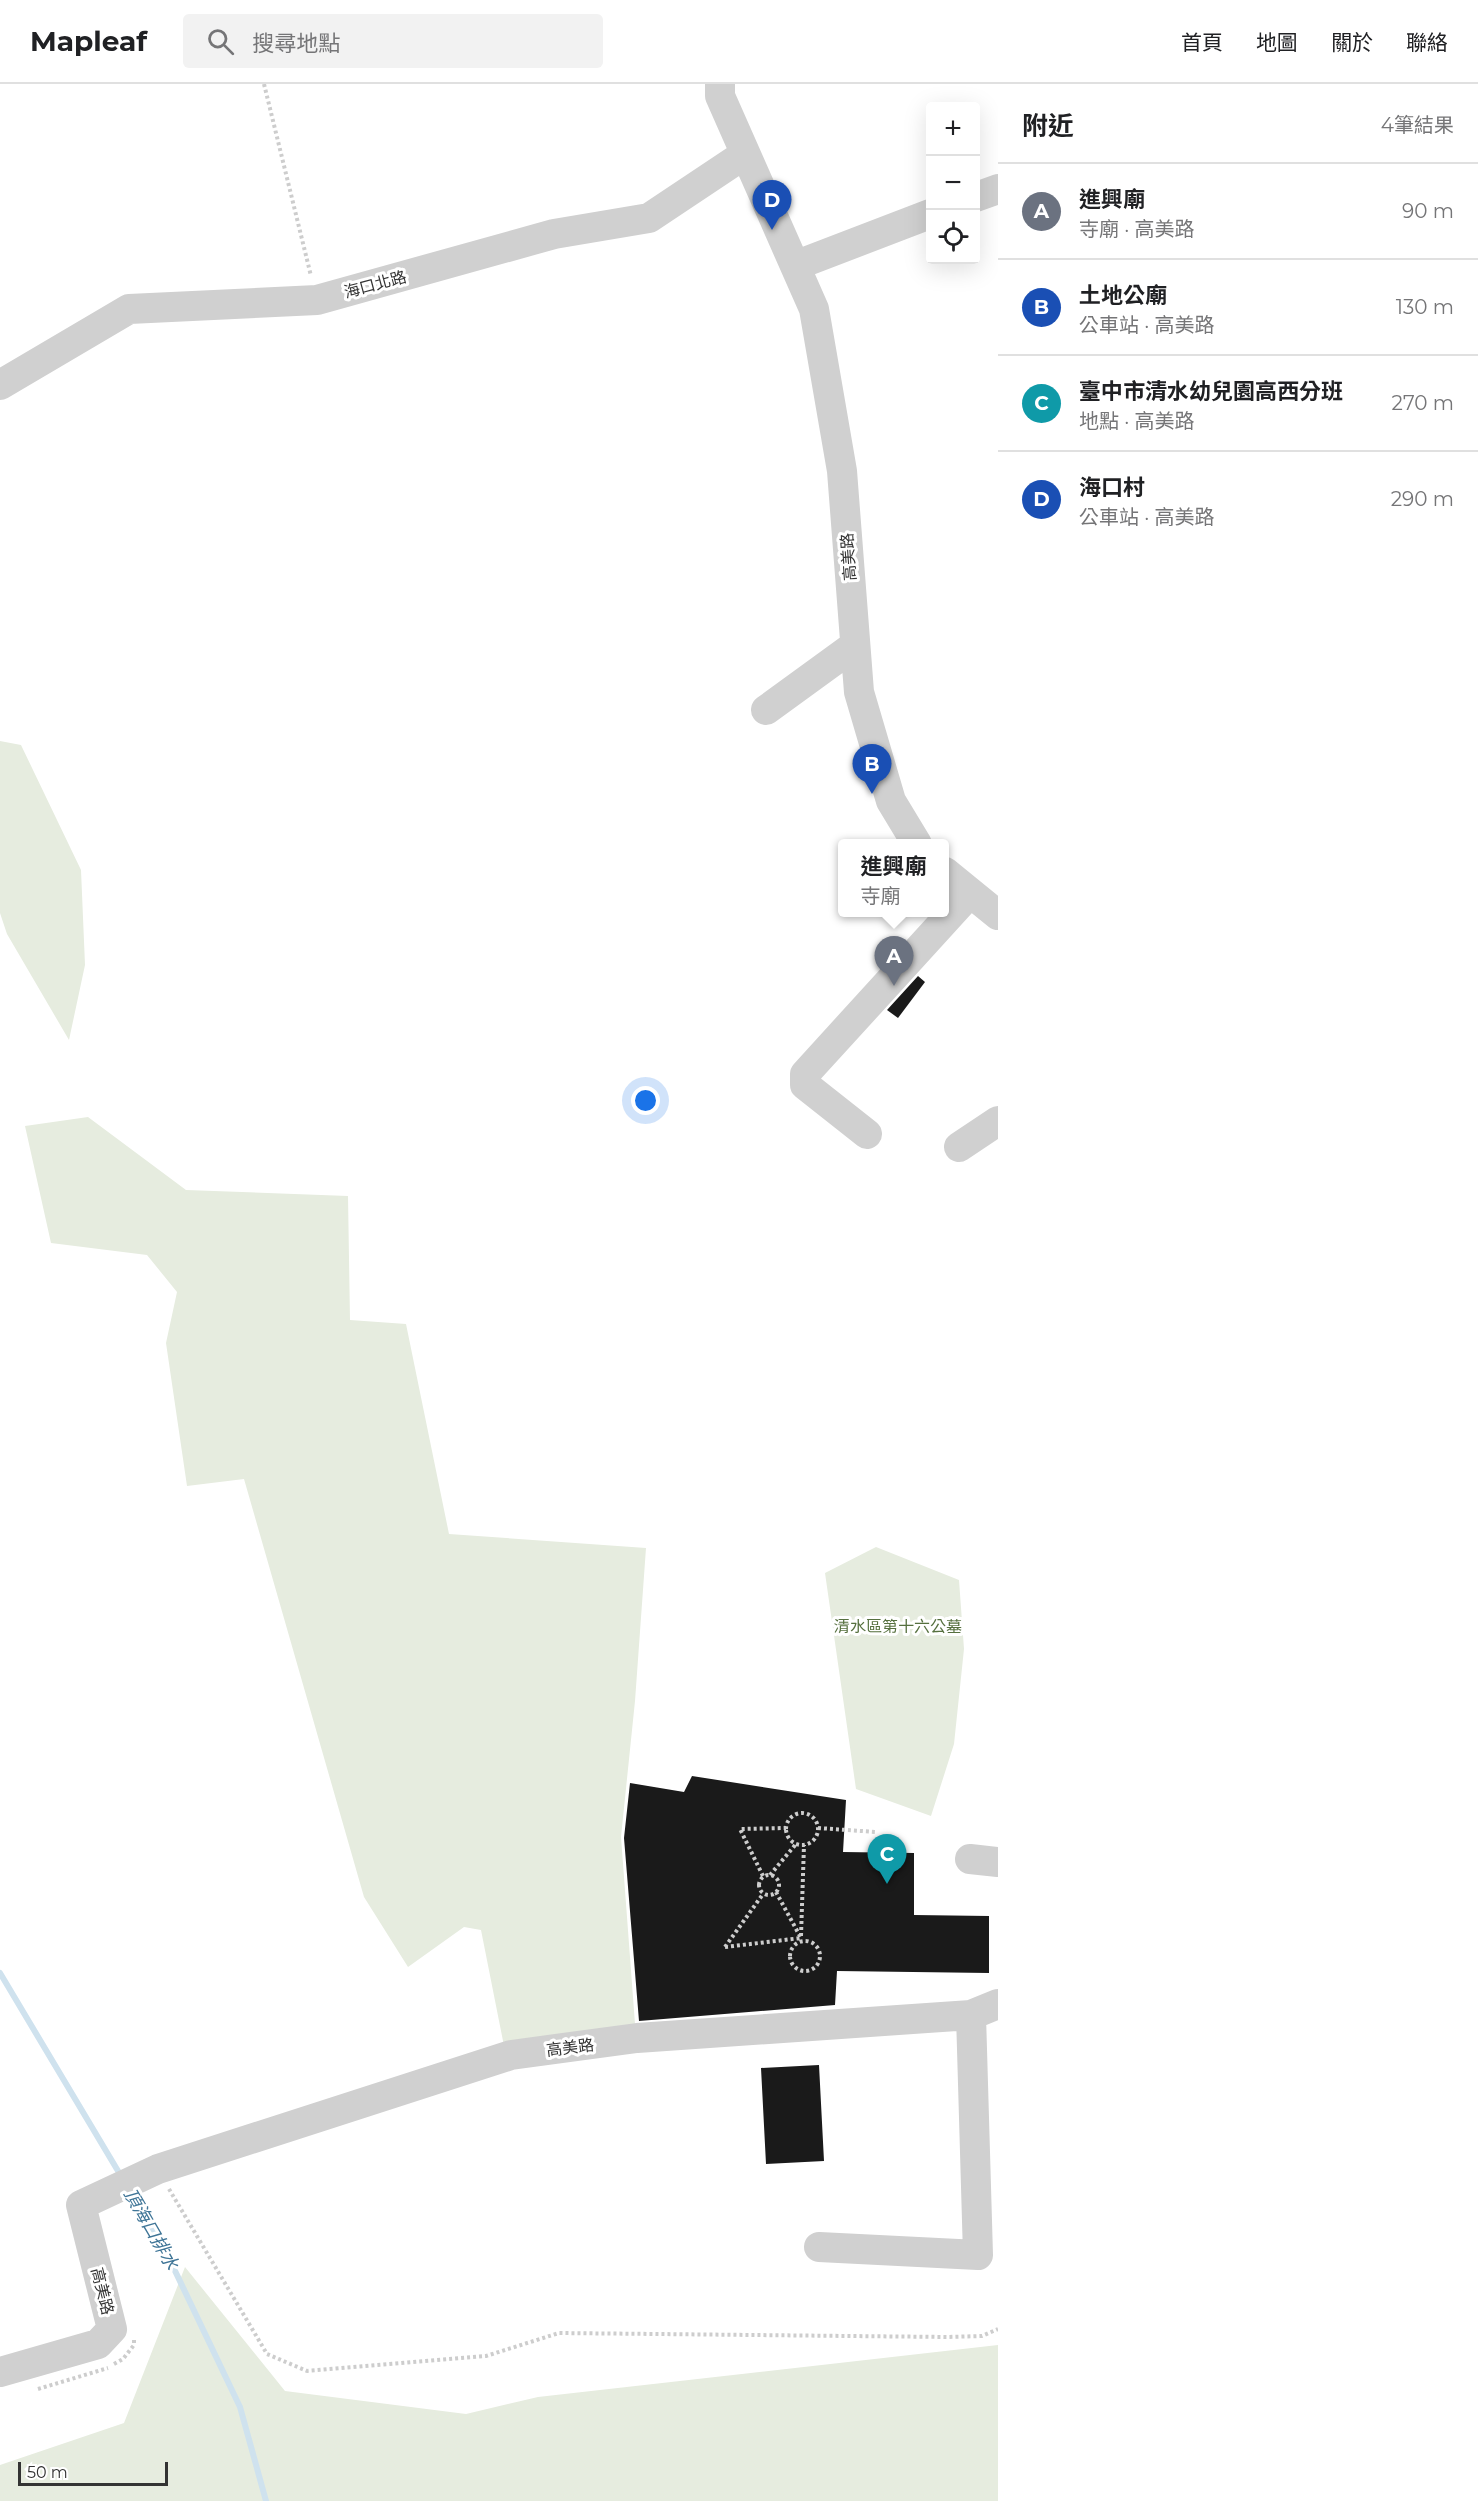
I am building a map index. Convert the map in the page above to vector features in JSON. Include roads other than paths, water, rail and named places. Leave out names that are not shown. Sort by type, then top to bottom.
[{"type":"street","name":"高美路","points":[[720,84],[720,96],[814,309],[842,471],[859,692],[891,801],[915,839]]},
{"type":"street","name":"海口北路","points":[[0,385],[129,309],[317,300],[554,234],[650,218],[745,154]]},
{"type":"street","points":[[980,195],[998,189]]},
{"type":"street","points":[[796,265],[926,216]]},
{"type":"street","points":[[766,710],[854,646]]},
{"type":"street","points":[[949,875],[998,915]]},
{"type":"street","points":[[949,915],[970,892]]},
{"type":"street","points":[[867,1134],[805,1085],[805,1074],[947,917]]},
{"type":"street","points":[[959,1147],[998,1121]]},
{"type":"street","name":"高美路","points":[[0,2372],[98,2344],[112,2329],[81,2205],[161,2175],[511,2055],[637,2038],[985,2010]]},
{"type":"street","points":[[819,2247],[978,2255],[985,2010]]},
{"type":"waterway","name":"頂海口排水","points":[[0,1973],[121,2176]]},
{"type":"waterway","name":"頂海口排水","points":[[129,2190],[167,2254],[240,2407],[266,2501]]},
{"type":"place","name":"海口村","points":[[772,230]]},
{"type":"place","name":"土地公廟","points":[[872,794]]},
{"type":"place","name":"進興廟","points":[[894,986]]},
{"type":"place","name":"臺中市清水幼兒園高西分班","points":[[887,1884]]},
{"type":"park label","name":"清水區第十六公墓","points":[[898,1626]]}]
